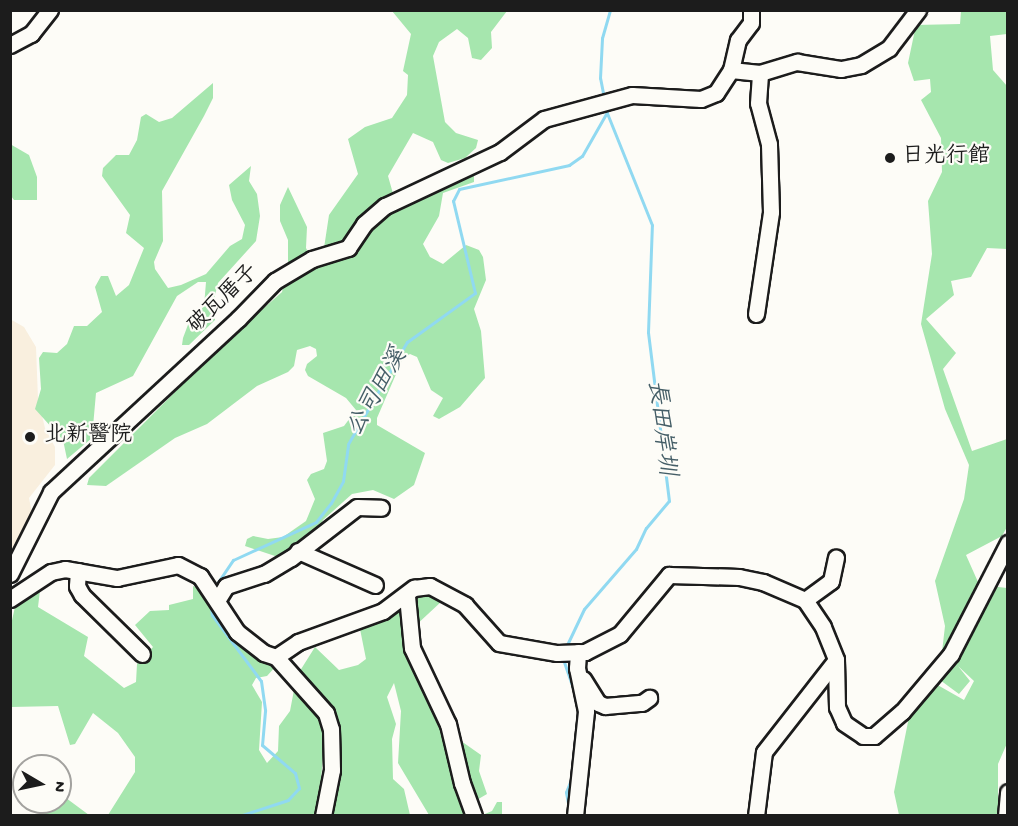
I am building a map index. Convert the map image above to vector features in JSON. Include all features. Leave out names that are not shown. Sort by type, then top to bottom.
[{"type":"street","points":[[10,45],[41,25],[50,10]]},
{"type":"street","points":[[751,10],[751,23],[738,40],[731,70],[760,73],[796,62],[841,69],[861,65],[889,48],[918,10]]},
{"type":"street","name":"破瓦厝子","points":[[10,574],[51,492],[238,320],[275,280],[312,259],[348,248],[364,224],[385,206],[500,152],[544,119],[632,95],[701,99],[716,93],[731,70]]},
{"type":"street","points":[[756,314],[771,212],[769,144],[758,103],[760,73]]},
{"type":"street","points":[[217,598],[226,586],[264,574],[357,507],[381,508]]},
{"type":"street","points":[[276,657],[298,642],[357,623],[407,596],[420,585],[442,590],[465,605],[500,643],[557,653],[576,652],[606,644],[620,634],[669,575],[750,579],[805,600],[823,627],[836,660],[837,707],[844,723],[863,736],[874,736],[885,729],[951,654],[1008,543]]},
{"type":"street","points":[[298,551],[375,585]]},
{"type":"street","points":[[805,600],[831,581],[837,558]]},
{"type":"street","points":[[10,599],[51,572],[78,571],[117,578],[178,565],[200,576],[217,598],[237,632],[264,653],[276,657],[326,713],[331,729],[332,770],[323,816]]},
{"type":"street","points":[[78,571],[77,586],[82,596],[142,654]]},
{"type":"street","points":[[407,596],[412,648],[448,724],[462,783],[474,816]]},
{"type":"street","points":[[575,816],[586,711],[576,652]]},
{"type":"street","points":[[756,816],[764,752],[836,660]]},
{"type":"street","points":[[577,668],[598,703],[605,706],[642,703],[649,698]]},
{"type":"street","points":[[1006,816],[1008,792]]},
{"type":"shaded area","name":"北新醫院","points":[[10,319],[24,327],[36,347],[38,399],[45,428],[55,447],[55,465],[29,498],[32,513],[11,560]]},
{"type":"green space","points":[[392,11],[507,11],[491,32],[492,48],[481,60],[472,58],[468,38],[457,29],[439,42],[433,56],[445,122],[456,133],[478,140],[476,148],[465,158],[448,163],[441,160],[433,142],[413,133],[388,176],[394,197],[474,169],[474,182],[443,193],[439,216],[423,244],[430,257],[443,264],[466,245],[479,250],[483,257],[486,280],[474,309],[481,331],[485,378],[460,407],[439,419],[433,416],[443,398],[431,390],[417,357],[410,354],[403,358],[377,418],[377,425],[425,453],[414,485],[394,499],[373,490],[352,494],[323,520],[314,540],[278,557],[245,546],[247,539],[253,536],[268,539],[283,537],[306,521],[315,499],[307,480],[311,474],[324,469],[327,461],[323,433],[344,426],[356,410],[346,398],[308,376],[305,370],[307,364],[317,356],[316,349],[310,346],[297,350],[294,366],[288,372],[257,386],[207,424],[175,438],[106,486],[87,485],[89,478],[222,345],[282,292],[288,266],[288,240],[280,221],[280,205],[288,187],[307,227],[306,248],[309,254],[324,248],[329,215],[358,174],[348,139],[365,127],[392,118],[407,95],[408,75],[403,71],[411,34]]},
{"type":"green space","points":[[961,11],[1007,11],[1007,34],[990,36],[993,70],[1007,86],[1007,249],[987,248],[971,277],[951,281],[954,295],[926,319],[956,353],[943,369],[972,451],[1007,439],[1007,527],[1002,536],[966,555],[978,582],[954,639],[942,652],[945,626],[935,581],[964,499],[969,465],[945,409],[921,324],[932,254],[928,201],[942,172],[941,138],[921,100],[931,92],[930,79],[914,81],[908,63],[916,25],[960,24]]},
{"type":"green space","points":[[213,83],[213,98],[162,191],[163,241],[154,262],[155,269],[168,288],[181,285],[206,274],[230,246],[242,239],[245,225],[232,200],[229,185],[251,166],[249,181],[257,194],[260,216],[256,241],[218,283],[214,299],[215,320],[189,345],[182,345],[183,338],[189,322],[204,306],[206,282],[198,282],[177,296],[133,376],[96,393],[92,438],[67,459],[63,440],[35,409],[41,389],[39,358],[43,352],[57,353],[67,344],[74,326],[87,326],[102,312],[95,287],[101,276],[108,276],[116,296],[129,285],[144,248],[126,233],[130,215],[102,176],[103,168],[116,155],[129,155],[137,140],[141,117],[146,114],[159,122],[172,118]]},
{"type":"green space","points":[[10,144],[29,155],[37,177],[37,200],[14,200],[11,196]]},
{"type":"green space","points":[[41,582],[38,607],[88,637],[84,656],[124,688],[136,682],[137,664],[153,647],[135,625],[150,611],[169,610],[169,605],[193,599],[193,586],[201,589],[234,639],[276,666],[267,676],[256,678],[252,685],[262,702],[259,750],[267,763],[278,751],[279,726],[290,711],[294,690],[300,688],[326,721],[318,815],[108,815],[135,772],[135,757],[118,733],[93,713],[75,744],[70,745],[58,706],[11,707],[11,625],[16,602]]},
{"type":"green space","points":[[990,586],[1007,588],[1008,741],[998,764],[998,815],[899,815],[894,792],[910,712],[934,683],[964,700],[974,681],[958,666],[970,681],[959,694],[940,680],[956,664],[952,659]]},
{"type":"green space","points":[[420,591],[442,601],[414,627],[414,640],[454,736],[481,755],[479,771],[487,794],[475,801],[480,815],[429,815],[398,763],[401,711],[394,683],[387,697],[396,724],[392,739],[393,779],[404,789],[410,815],[327,815],[335,758],[336,717],[329,704],[298,674],[315,647],[339,670],[358,665],[366,659],[360,629],[398,611]]},
{"type":"green space","points":[[72,802],[89,815],[42,815],[72,814]]},
{"type":"green space","points":[[497,802],[502,802],[502,815],[480,816],[492,811]]},
{"type":"waterway","name":"長田岸圳","points":[[604,98],[600,78],[602,38],[610,10]]},
{"type":"waterway","name":"公司田溪","points":[[214,588],[233,560],[316,522],[331,503],[343,481],[348,444],[407,342],[475,293],[453,201],[459,189],[569,165],[582,156],[607,112]]},
{"type":"waterway","name":"長田岸圳","points":[[565,649],[584,609],[636,549],[646,528],[669,501],[648,332],[652,225],[607,113]]},
{"type":"waterway","name":"公司田溪","points":[[210,601],[212,615],[261,681],[265,711],[262,745],[295,773],[299,788],[288,800],[239,816]]},
{"type":"waterway","name":"長田岸圳","points":[[563,659],[576,697]]},
{"type":"waterway","name":"長田岸圳","points":[[569,808],[566,792],[572,777]]},
{"type":"place","name":"日光行館","points":[[890,158]]},
{"type":"place","name":"北新醫院","points":[[30,437]]}]
